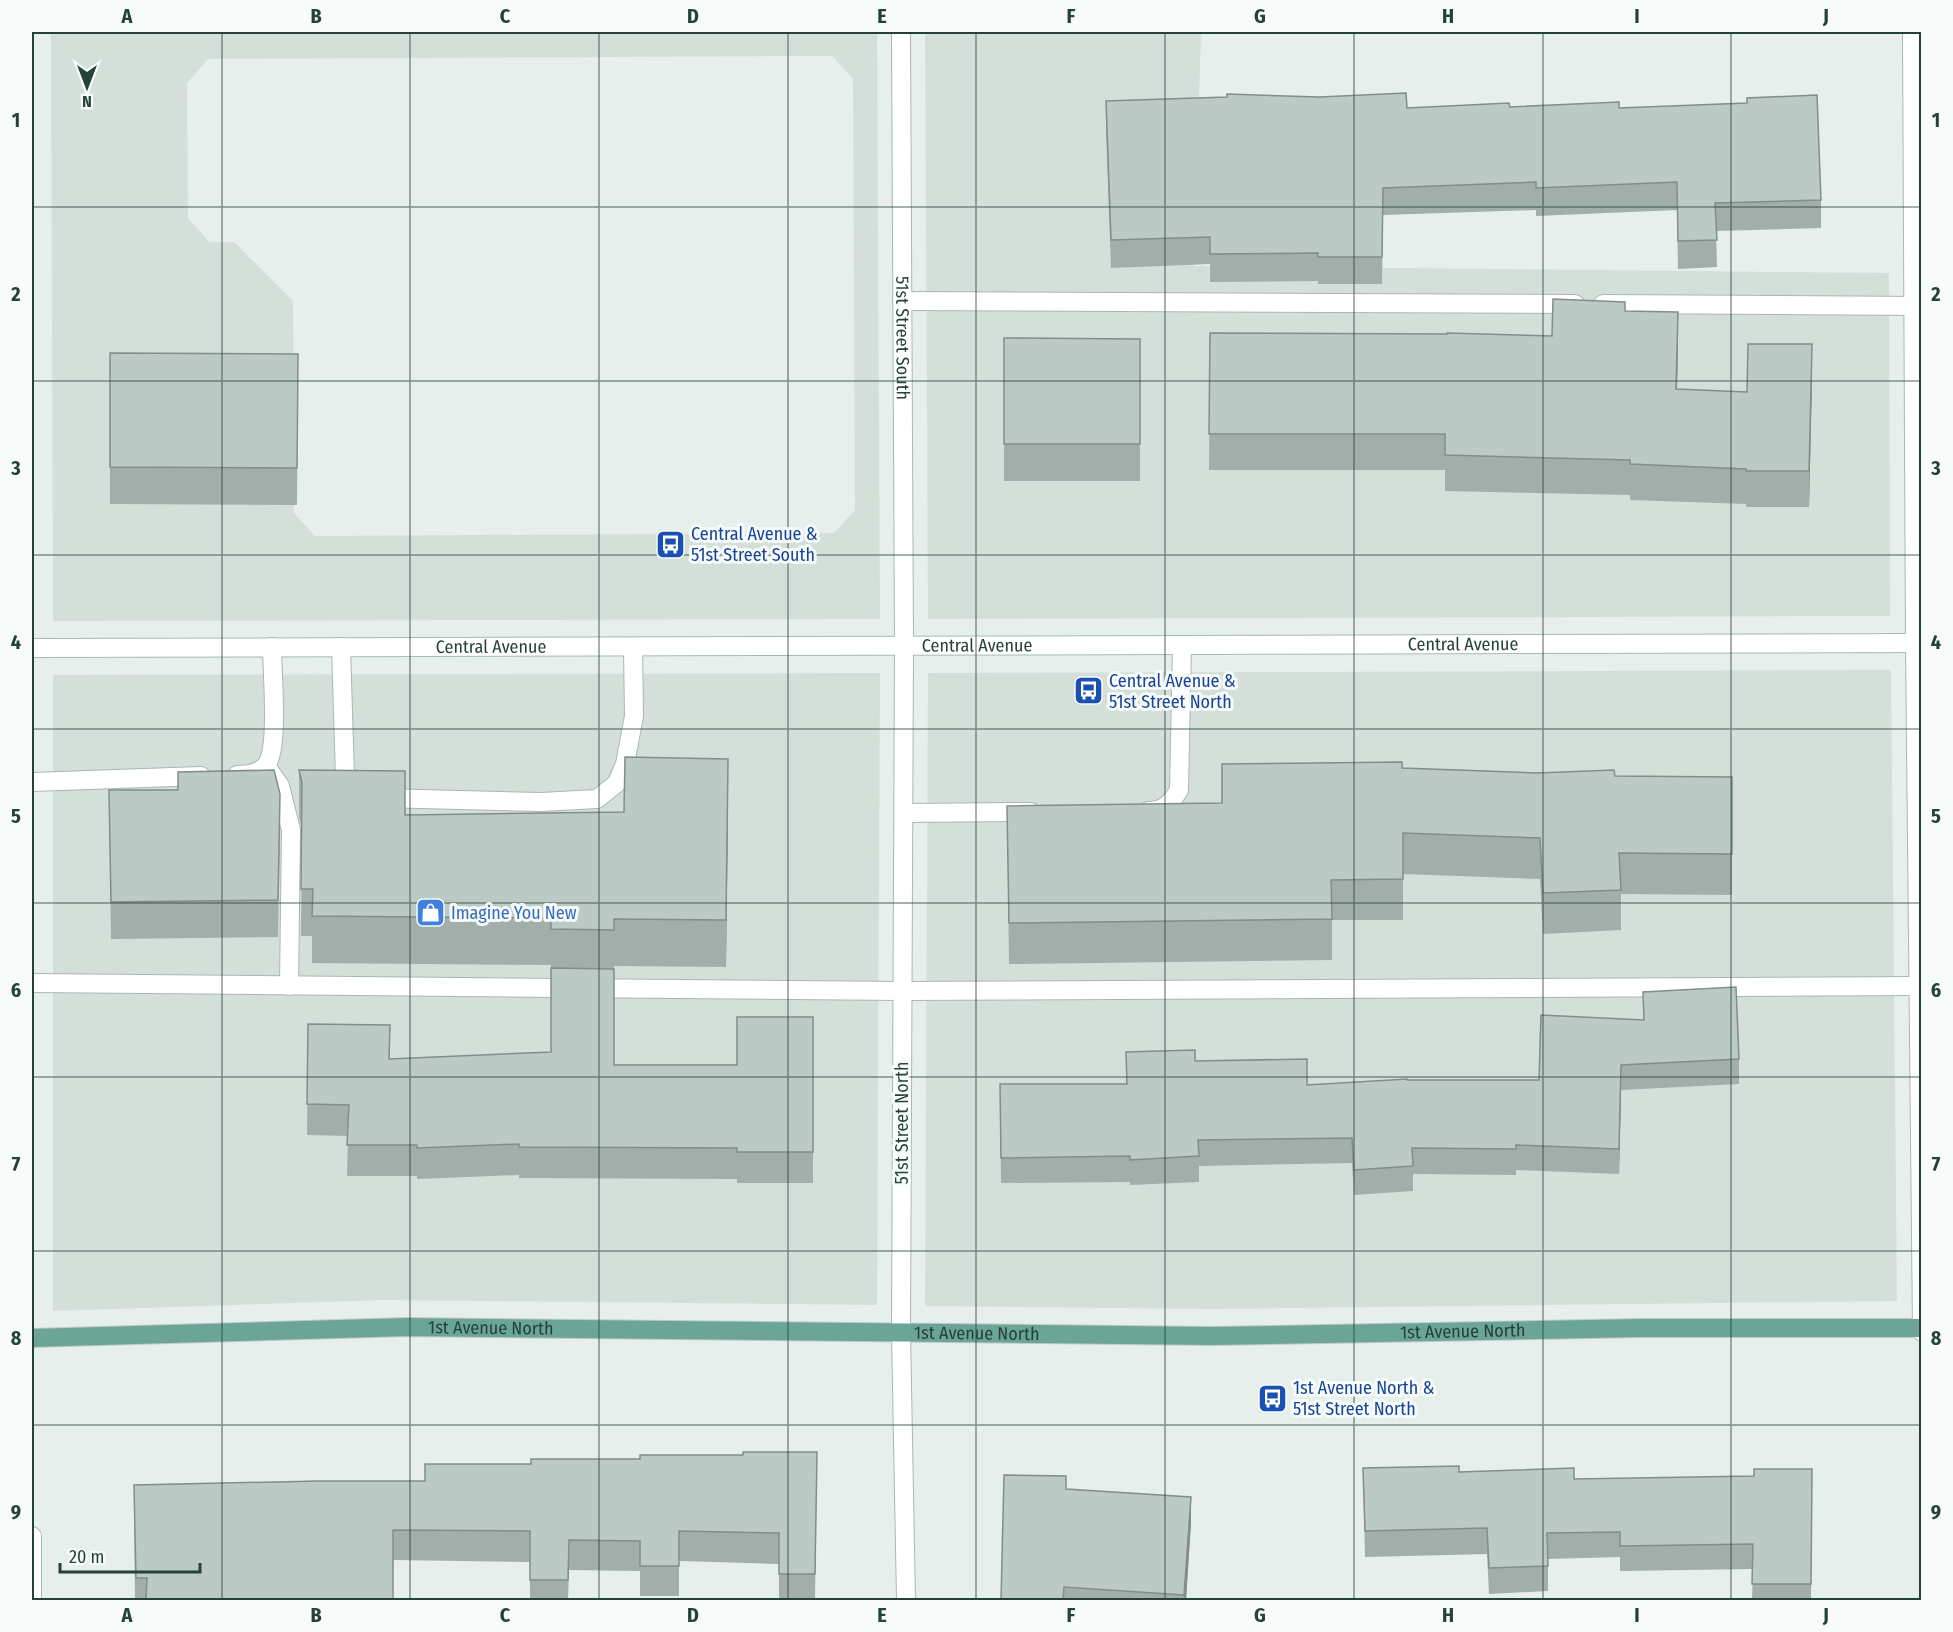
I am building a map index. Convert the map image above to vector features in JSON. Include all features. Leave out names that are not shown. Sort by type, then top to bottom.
[{"type":"main road","name":"1st Avenue North","points":[[32,1338],[407,1327],[1212,1336],[1652,1328],[1922,1328]]},
{"type":"street","name":"51st Street South","points":[[901,32],[904,646]]},
{"type":"street","points":[[1912,32],[1917,306],[1922,1332]]},
{"type":"street","points":[[902,301],[1917,306]]},
{"type":"street","name":"Central Avenue","points":[[32,648],[1918,643]]},
{"type":"street","points":[[1133,811],[1156,811],[1169,805],[1179,790],[1182,645]]},
{"type":"street","points":[[341,647],[345,777],[353,792],[378,798],[541,802],[597,799],[617,783],[625,764],[634,716],[633,646]]},
{"type":"street","name":"51st Street North","points":[[904,646],[901,1332],[906,1600]]},
{"type":"street","points":[[32,782],[253,775],[266,766],[273,750],[272,647]]},
{"type":"street","points":[[266,766],[280,786],[291,830],[290,986]]},
{"type":"street","points":[[904,813],[1053,812]]},
{"type":"street","points":[[32,983],[902,991],[1920,986]]},
{"type":"street","points":[[32,1536],[32,1600]]},
{"type":"shaded area","points":[[51,32],[877,32],[880,619],[53,621]],"holes":[[[832,56],[853,79],[855,510],[834,533],[315,536],[294,513],[293,301],[234,242],[209,242],[188,218],[187,83],[208,59]]]},
{"type":"shaded area","points":[[925,32],[1201,32],[1194,266],[1889,273],[1890,616],[928,619]]},
{"type":"shaded area","points":[[1891,670],[1897,1301],[1212,1309],[925,1306],[928,673]]},
{"type":"shaded area","points":[[880,673],[877,1305],[383,1300],[53,1311],[53,675]]},
{"type":"building","points":[[1406,93],[1407,108],[1509,103],[1510,107],[1619,102],[1619,108],[1747,103],[1747,98],[1817,95],[1821,200],[1715,203],[1717,240],[1678,241],[1677,182],[1536,188],[1536,182],[1383,188],[1382,257],[1318,257],[1318,253],[1210,254],[1210,237],[1111,240],[1106,101],[1227,97],[1227,94],[1319,97]]},
{"type":"building","points":[[1553,299],[1625,302],[1625,311],[1678,312],[1676,389],[1747,392],[1748,344],[1812,344],[1809,471],[1746,471],[1746,469],[1630,464],[1630,460],[1445,455],[1445,434],[1209,434],[1210,333],[1447,333],[1552,336]]},
{"type":"building","points":[[1004,338],[1140,339],[1140,444],[1004,444]]},
{"type":"building","points":[[110,353],[298,354],[297,468],[110,467]]},
{"type":"building","points":[[625,757],[728,759],[726,920],[614,919],[614,930],[551,929],[551,918],[312,916],[313,889],[301,889],[302,783],[299,770],[405,771],[405,815],[624,812]]},
{"type":"building","points":[[1402,762],[1402,768],[1537,773],[1614,770],[1615,776],[1732,777],[1732,854],[1619,853],[1621,890],[1543,893],[1540,838],[1403,833],[1403,879],[1331,880],[1332,919],[1009,923],[1007,806],[1222,803],[1222,764]]},
{"type":"building","points":[[274,770],[280,794],[278,900],[111,902],[109,790],[178,790],[178,772]]},
{"type":"building","points":[[551,968],[614,969],[614,1065],[737,1065],[737,1017],[813,1017],[813,1152],[737,1152],[737,1148],[519,1147],[519,1144],[417,1148],[417,1145],[347,1145],[349,1105],[307,1104],[308,1024],[390,1025],[389,1059],[551,1052]]},
{"type":"building","points":[[1736,987],[1739,1059],[1621,1065],[1619,1149],[1516,1145],[1516,1149],[1412,1148],[1413,1166],[1354,1170],[1352,1138],[1198,1140],[1199,1156],[1130,1160],[1130,1156],[1001,1158],[1000,1084],[1127,1084],[1126,1052],[1195,1050],[1195,1061],[1307,1059],[1307,1085],[1407,1079],[1539,1080],[1541,1015],[1644,1020],[1643,992]]},
{"type":"building","points":[[743,1452],[817,1452],[815,1574],[779,1574],[779,1533],[679,1531],[679,1566],[640,1566],[640,1541],[569,1540],[568,1580],[530,1580],[530,1531],[393,1530],[393,1600],[146,1600],[147,1578],[136,1578],[134,1485],[425,1481],[425,1464],[531,1464],[531,1459],[640,1459],[640,1455],[743,1455]]},
{"type":"building","points":[[1459,1466],[1459,1472],[1574,1468],[1574,1479],[1754,1476],[1754,1469],[1812,1469],[1811,1584],[1752,1584],[1753,1544],[1620,1546],[1620,1532],[1547,1533],[1548,1566],[1489,1568],[1487,1528],[1365,1531],[1363,1468]]},
{"type":"building","points":[[1004,1475],[1066,1476],[1066,1489],[1191,1497],[1184,1595],[1064,1587],[1063,1600],[1001,1600]]},
{"type":"place","name":"Central Avenue & 51st Street South","points":[[670,544]]},
{"type":"place","name":"Central Avenue & 51st Street North","points":[[1088,691]]},
{"type":"place","name":"Imagine You New","points":[[430,913]]},
{"type":"place","name":"1st Avenue North & 51st Street North","points":[[1272,1398]]}]
